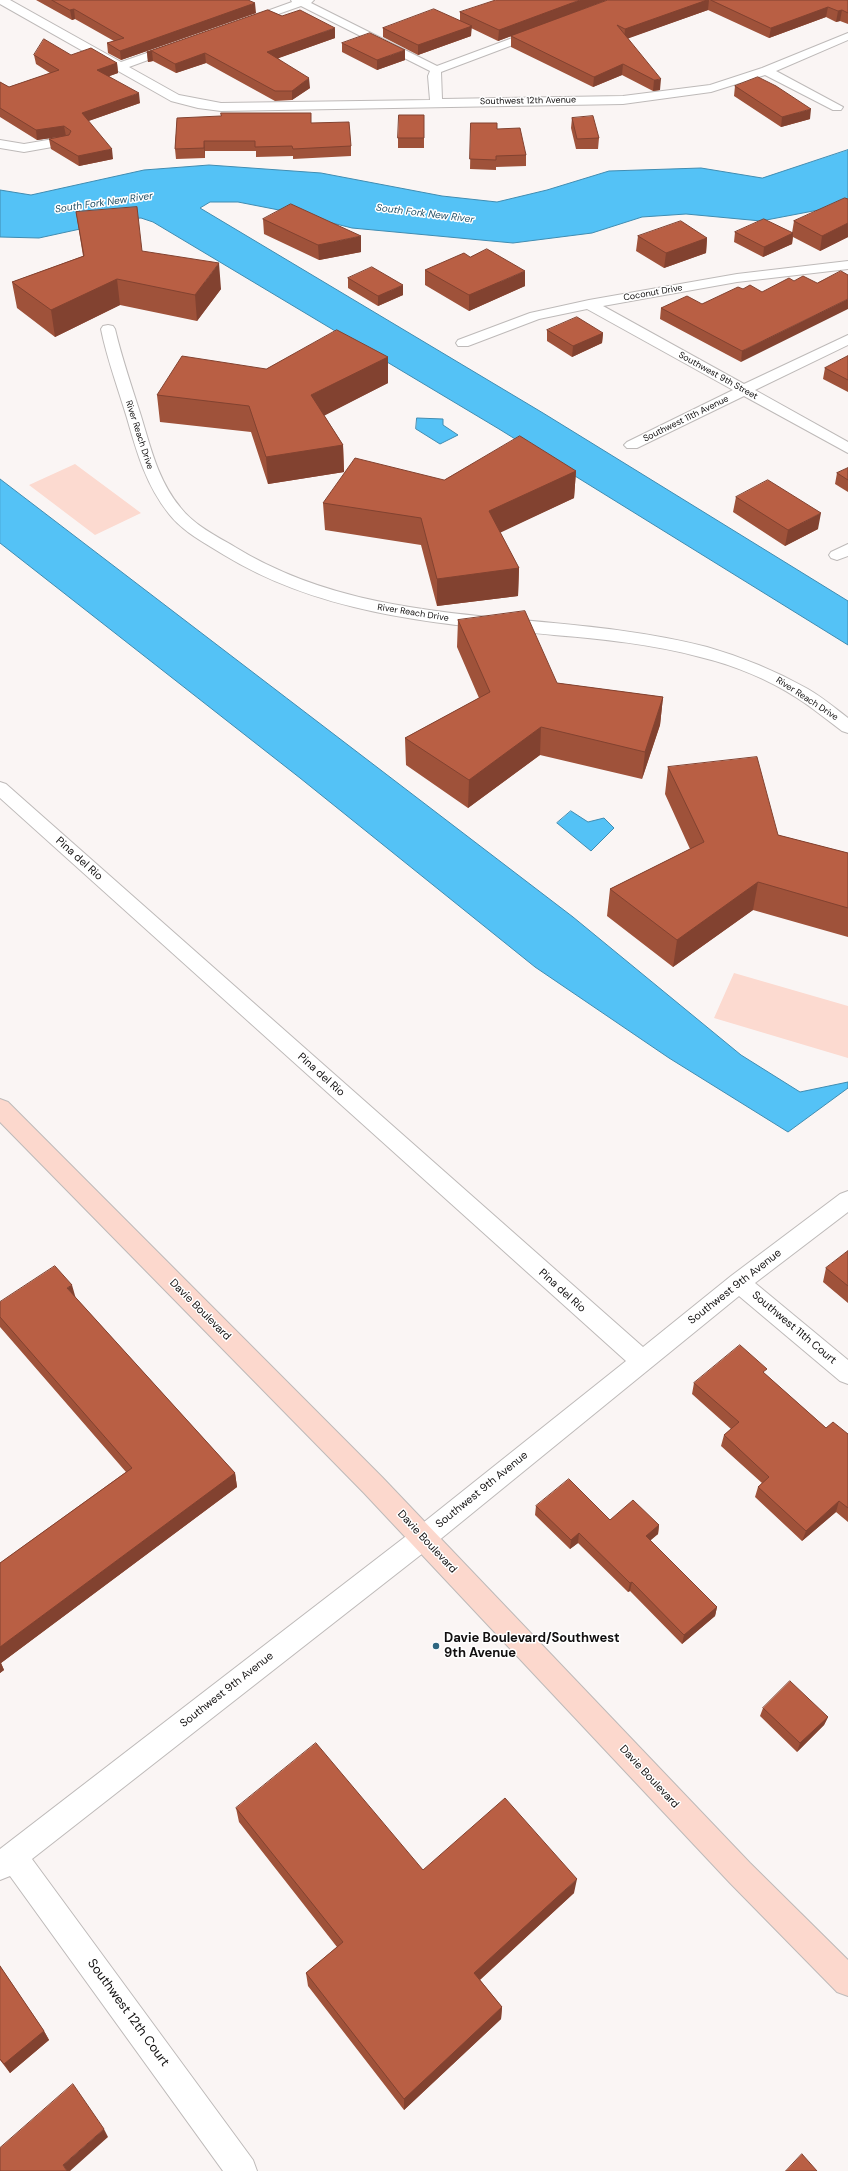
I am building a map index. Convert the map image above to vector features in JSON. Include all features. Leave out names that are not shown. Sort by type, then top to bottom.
[{"type":"main road","name":"Davie Boulevard","points":[[0,1108],[423,1538],[740,1873],[848,1981]]},
{"type":"street","points":[[2,0],[119,67],[182,44]]},
{"type":"street","points":[[234,26],[302,1],[436,70],[547,28]]},
{"type":"street","name":"Southwest 12th Avenue","points":[[119,67],[175,98],[198,104],[222,107],[436,102],[623,100],[711,88],[766,71],[848,36]]},
{"type":"street","points":[[436,70],[434,76],[436,102]]},
{"type":"street","points":[[766,71],[836,107]]},
{"type":"street","points":[[0,144],[24,148],[65,141]]},
{"type":"street","name":"Coconut Drive","points":[[463,343],[535,316],[589,304],[737,278],[848,266]]},
{"type":"street","name":"Southwest 9th Street","points":[[589,304],[848,448]]},
{"type":"street","name":"River Reach Drive","points":[[108,329],[112,351],[152,476],[182,519],[238,557],[294,585],[365,605],[434,617],[621,635],[686,646],[738,662],[784,682],[834,715],[848,727]]},
{"type":"street","name":"Southwest 11th Avenue","points":[[632,446],[746,391],[848,339]]},
{"type":"street","name":"Pina del Rio","points":[[0,788],[642,1361]]},
{"type":"street","name":"Southwest 9th Avenue","points":[[7,1861],[423,1538],[739,1283],[848,1200]]},
{"type":"street","name":"Southwest 11th Court","points":[[739,1283],[848,1374]]},
{"type":"street","name":"Southwest 12th Court","points":[[7,1861],[242,2171]]},
{"type":"shaded area","points":[[75,464],[141,513],[95,535],[29,485]]},
{"type":"shaded area","points":[[734,973],[848,1006],[848,1058],[714,1018]]},
{"type":"water","name":"South Fork New River","points":[[848,150],[848,199],[829,208],[761,221],[686,214],[642,217],[592,233],[513,243],[352,228],[284,211],[238,202],[210,202],[200,208],[543,413],[848,601],[848,645],[499,429],[153,222],[141,218],[126,219],[39,238],[0,237],[0,190],[31,195],[144,170],[209,165],[321,173],[442,196],[497,202],[547,190],[609,171],[701,168],[762,178]]},
{"type":"water","points":[[417,418],[443,419],[443,425],[458,435],[440,444],[416,429]]},
{"type":"water","points":[[0,479],[573,917],[741,1055],[800,1092],[848,1082],[848,1088],[788,1132],[669,1058],[535,967],[300,778],[0,543]]},
{"type":"water","points":[[571,811],[588,822],[604,818],[614,828],[591,851],[557,823]]},
{"type":"building","points":[[52,0],[248,0],[255,3],[120,51],[107,43],[124,38],[74,9],[70,10]]},
{"type":"building","points":[[496,0],[580,0],[499,30],[460,12]]},
{"type":"building","points":[[608,0],[707,0],[625,29],[617,25],[661,79],[654,80],[623,64],[594,77],[511,36]]},
{"type":"building","points":[[711,0],[848,0],[848,13],[828,7],[771,28]]},
{"type":"building","points":[[434,9],[472,26],[418,45],[383,28]]},
{"type":"building","points":[[268,10],[282,16],[300,10],[335,28],[267,52],[309,78],[292,91],[275,91],[205,53],[175,64],[152,51],[147,52]]},
{"type":"building","points":[[370,33],[405,50],[377,60],[342,43]]},
{"type":"building","points":[[44,39],[71,55],[91,48],[117,63],[97,70],[139,93],[82,113],[112,149],[78,156],[49,139],[69,135],[71,131],[64,126],[36,130],[0,108],[0,82],[9,87],[59,70],[34,55]]},
{"type":"building","points":[[758,77],[776,86],[811,109],[782,117],[735,86]]},
{"type":"building","points":[[221,113],[311,113],[311,123],[349,122],[351,146],[293,149],[292,146],[255,147],[255,141],[204,141],[204,148],[175,149],[177,118],[221,116]]},
{"type":"building","points":[[399,115],[424,115],[424,138],[398,138]]},
{"type":"building","points":[[593,116],[599,138],[577,139],[572,118]]},
{"type":"building","points":[[471,123],[497,123],[497,129],[520,128],[526,155],[496,156],[496,160],[470,159]]},
{"type":"building","points":[[845,198],[848,199],[848,223],[822,236],[794,221]]},
{"type":"building","points":[[291,204],[361,236],[318,245],[263,219]]},
{"type":"building","points":[[137,207],[142,251],[219,263],[195,295],[117,279],[51,310],[12,282],[84,256],[76,212]]},
{"type":"building","points":[[764,219],[793,233],[764,247],[735,232]]},
{"type":"building","points":[[681,221],[707,238],[666,253],[638,236]]},
{"type":"building","points":[[487,249],[525,271],[469,295],[425,270],[464,253],[470,257]]},
{"type":"building","points":[[372,267],[403,285],[378,296],[348,278]]},
{"type":"building","points":[[841,271],[848,275],[848,299],[742,351],[661,308],[687,296],[702,304],[738,287],[743,289],[750,285],[762,292],[789,278],[794,281],[803,276],[817,283]]},
{"type":"building","points":[[577,317],[603,333],[573,346],[547,330]]},
{"type":"building","points":[[337,330],[388,357],[311,395],[343,445],[266,457],[249,406],[157,395],[182,356],[266,369]]},
{"type":"building","points":[[848,356],[848,380],[825,368]]},
{"type":"building","points":[[520,436],[576,471],[489,511],[519,568],[437,579],[421,518],[323,503],[355,458],[444,480]]},
{"type":"building","points":[[848,468],[848,480],[837,473]]},
{"type":"building","points":[[768,480],[821,513],[788,530],[736,497]]},
{"type":"building","points":[[525,611],[557,683],[663,697],[645,752],[541,727],[469,780],[405,738],[490,692],[458,620]]},
{"type":"building","points":[[757,757],[778,835],[848,853],[848,908],[758,882],[677,940],[610,889],[704,842],[668,767]]},
{"type":"building","points":[[848,1251],[848,1286],[826,1268]]},
{"type":"building","points":[[55,1266],[72,1285],[67,1288],[235,1473],[0,1647],[0,1563],[132,1468],[0,1317],[0,1302]]},
{"type":"building","points":[[740,1345],[767,1369],[763,1372],[826,1428],[833,1422],[848,1434],[848,1508],[839,1501],[806,1531],[758,1487],[769,1477],[724,1435],[739,1422],[694,1383]]},
{"type":"building","points":[[569,1479],[610,1520],[633,1500],[659,1525],[646,1536],[717,1607],[684,1635],[632,1582],[630,1583],[579,1533],[571,1540],[536,1506]]},
{"type":"building","points":[[790,1681],[828,1717],[800,1743],[763,1708]]},
{"type":"building","points":[[316,1743],[423,1870],[505,1798],[577,1879],[474,1973],[502,2007],[404,2099],[306,1973],[343,1942],[236,1808]]},
{"type":"building","points":[[0,1966],[44,2031],[4,2064],[0,2059]]},
{"type":"building","points":[[73,2084],[104,2129],[63,2165],[67,2171],[0,2171],[0,2148]]},
{"type":"building","points":[[802,2154],[817,2171],[786,2171]]},
{"type":"place","name":"Davie Boulevard/Southwest 9th Avenue","points":[[436,1646]]}]
